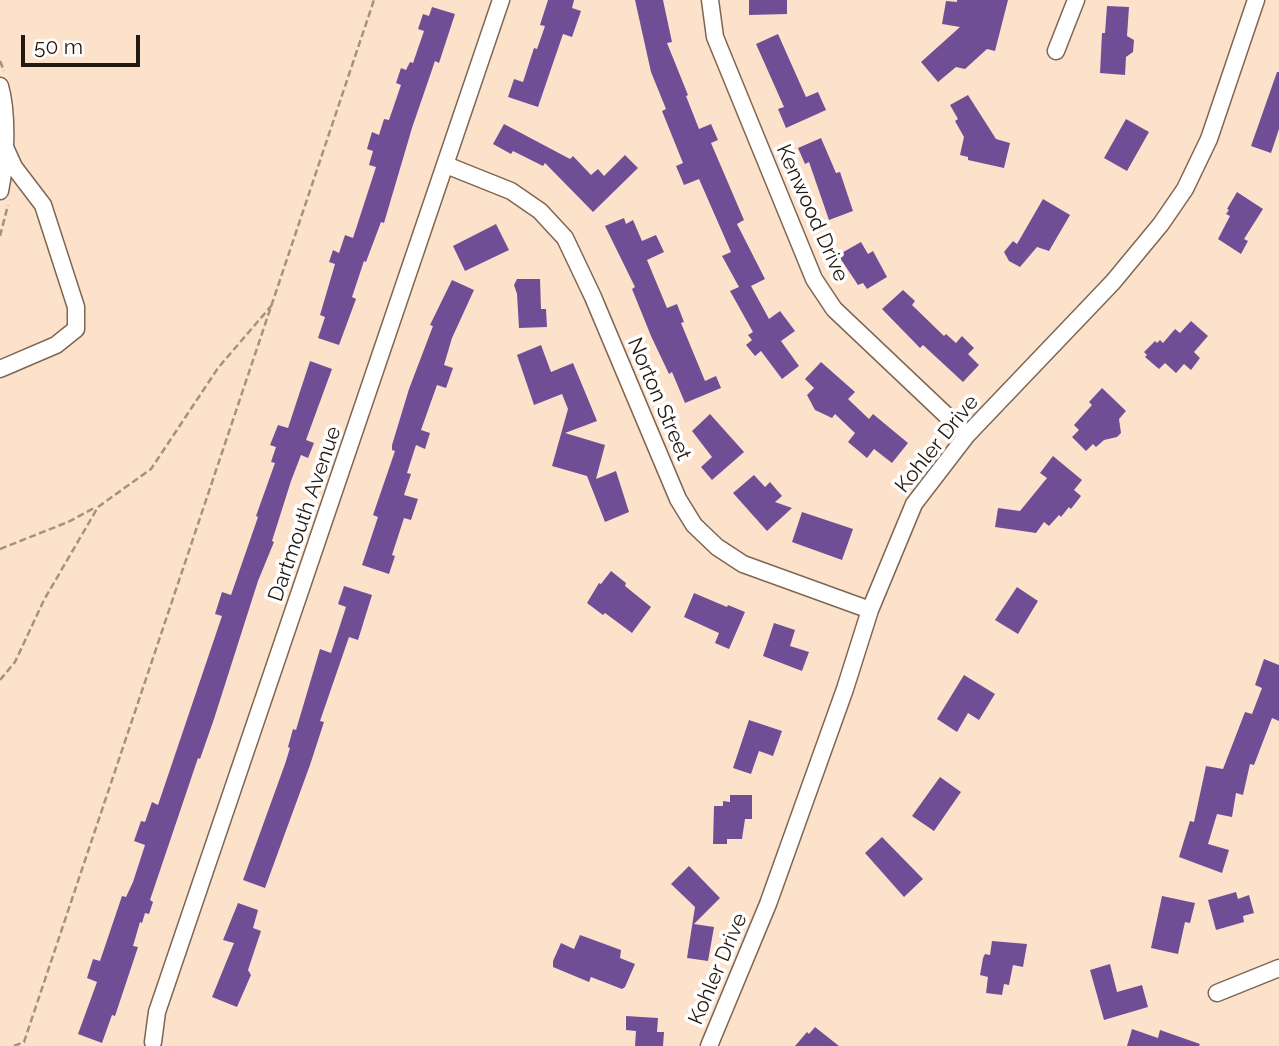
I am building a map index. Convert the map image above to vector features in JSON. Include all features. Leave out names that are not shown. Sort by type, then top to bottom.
[{"type":"street","name":"Dartmouth Avenue","points":[[153,1042],[157,1012],[501,0]]},
{"type":"street","name":"Kenwood Drive","points":[[710,0],[715,37],[814,279],[834,309],[967,435]]},
{"type":"street","points":[[1056,51],[1076,0]]},
{"type":"street","name":"Kohler Drive","points":[[709,1046],[768,904],[845,689],[870,610],[914,504],[967,435],[1113,282],[1169,213],[1185,189],[1209,139],[1256,0]]},
{"type":"street","points":[[0,86],[4,119],[3,177],[0,191]]},
{"type":"street","points":[[0,369],[56,345],[76,330],[76,307],[43,205],[14,167],[4,145]]},
{"type":"street","name":"Norton Street","points":[[446,165],[510,191],[540,211],[565,238],[593,297],[678,499],[694,525],[717,547],[743,564],[870,610]]},
{"type":"street","points":[[1217,993],[1279,968]]},
{"type":"path","points":[[14,1046],[24,1042],[374,0]]},
{"type":"path","points":[[0,549],[68,522],[98,506],[151,469],[218,368],[274,303]]},
{"type":"path","points":[[0,680],[15,662],[44,600],[98,506]]},
{"type":"building","points":[[548,0],[574,0],[572,8],[581,11],[572,37],[563,34],[538,107],[508,97],[514,79],[523,82],[534,48],[537,49],[545,26],[540,25]]},
{"type":"building","points":[[635,0],[663,0],[672,42],[667,43],[688,95],[686,96],[699,129],[711,124],[718,140],[711,143],[744,220],[737,224],[765,279],[751,286],[769,319],[780,311],[795,331],[781,341],[799,366],[782,379],[761,351],[755,356],[746,345],[752,340],[748,335],[753,332],[730,291],[739,287],[722,256],[731,252],[699,179],[684,185],[676,166],[683,163],[662,111],[666,109],[651,72]]},
{"type":"building","points":[[749,0],[787,0],[787,14],[749,15]]},
{"type":"building","points":[[1008,0],[995,51],[987,49],[965,69],[956,67],[938,82],[921,62],[960,27],[942,24],[946,1]]},
{"type":"building","points":[[1107,6],[1129,7],[1127,36],[1134,40],[1133,52],[1126,57],[1125,75],[1100,73],[1102,33],[1105,33]]},
{"type":"building","points":[[432,7],[455,14],[439,63],[435,61],[412,128],[384,223],[381,222],[366,262],[364,261],[352,297],[356,299],[339,345],[318,338],[325,317],[320,315],[335,264],[329,262],[333,250],[339,253],[345,235],[353,238],[376,167],[369,165],[373,151],[367,149],[372,132],[379,135],[384,119],[389,120],[401,85],[396,83],[401,68],[406,70],[410,62],[413,63],[424,31],[418,29],[423,14],[429,16]]},
{"type":"building","points":[[778,34],[806,97],[818,92],[826,110],[786,128],[778,109],[784,107],[756,44]]},
{"type":"building","points":[[1277,72],[1279,129],[1271,153],[1251,146]]},
{"type":"building","points":[[968,95],[996,139],[1010,143],[1004,168],[968,160],[968,157],[960,155],[964,137],[950,105]]},
{"type":"building","points":[[1126,119],[1149,132],[1127,171],[1104,158]]},
{"type":"building","points":[[504,124],[570,159],[573,156],[591,175],[598,169],[604,176],[625,155],[638,168],[593,212],[545,163],[543,166],[493,144]]},
{"type":"building","points":[[821,138],[836,173],[840,172],[853,211],[829,220],[809,162],[805,164],[798,148]]},
{"type":"building","points":[[1237,192],[1263,209],[1244,239],[1248,241],[1241,254],[1218,239],[1230,216],[1226,214],[1229,210],[1227,209]]},
{"type":"building","points":[[1043,199],[1070,215],[1049,251],[1037,247],[1020,267],[1009,261],[1004,252],[1013,241],[1017,244]]},
{"type":"building","points":[[624,218],[626,224],[633,220],[642,241],[656,235],[664,252],[647,260],[667,308],[677,304],[684,322],[681,323],[705,381],[716,376],[721,388],[685,403],[672,372],[669,374],[651,336],[632,289],[635,287],[605,226]]},
{"type":"building","points":[[496,224],[509,250],[465,271],[453,246]]},
{"type":"building","points":[[861,242],[868,254],[873,251],[887,277],[867,289],[863,283],[858,285],[838,255]]},
{"type":"building","points":[[517,279],[540,279],[541,309],[546,309],[547,327],[519,328],[514,285]]},
{"type":"building","points":[[452,280],[474,290],[452,338],[444,365],[453,368],[446,388],[437,385],[421,430],[430,433],[425,449],[416,445],[407,473],[411,474],[404,495],[418,499],[411,520],[404,518],[389,574],[362,565],[378,517],[373,515],[395,451],[392,450],[392,445],[409,389],[433,326],[430,325]]},
{"type":"building","points":[[903,290],[915,301],[912,305],[944,336],[946,334],[956,343],[962,336],[974,348],[968,354],[979,365],[963,382],[923,345],[920,348],[882,309]]},
{"type":"building","points":[[1191,321],[1208,336],[1194,352],[1200,358],[1191,370],[1184,364],[1176,373],[1165,363],[1159,369],[1145,357],[1147,355],[1144,352],[1155,341],[1157,343],[1160,340],[1163,343],[1175,329],[1180,333]]},
{"type":"building","points":[[541,345],[551,372],[573,363],[597,421],[565,433],[605,445],[596,479],[616,471],[629,512],[605,522],[587,476],[552,466],[568,409],[562,394],[534,405],[517,355]]},
{"type":"building","points":[[310,361],[332,369],[306,440],[314,443],[308,458],[301,455],[291,481],[272,541],[274,542],[258,581],[214,719],[150,900],[153,902],[149,914],[145,913],[142,923],[140,922],[133,946],[138,947],[115,1016],[112,1015],[102,1043],[78,1034],[97,982],[87,978],[93,959],[100,961],[122,896],[126,897],[133,882],[145,845],[134,841],[152,802],[158,805],[222,616],[215,614],[222,592],[231,595],[275,463],[271,462],[276,447],[270,445],[278,425],[288,428]]},
{"type":"building","points":[[821,362],[855,392],[848,399],[869,419],[873,414],[908,443],[892,463],[874,449],[867,458],[848,442],[855,433],[835,414],[832,418],[815,410],[807,395],[814,388],[805,379]]},
{"type":"building","points":[[1102,388],[1126,411],[1119,419],[1121,433],[1117,437],[1104,440],[1096,447],[1093,444],[1086,451],[1072,437],[1079,430],[1074,425],[1092,405],[1089,402]]},
{"type":"building","points":[[710,414],[744,452],[712,480],[701,467],[712,457],[692,431]]},
{"type":"building","points":[[1053,456],[1082,480],[1074,490],[1081,496],[1071,509],[1069,507],[1049,526],[1044,522],[1036,533],[995,527],[998,508],[1020,511],[1047,478],[1040,473]]},
{"type":"building","points":[[754,475],[765,487],[770,482],[782,496],[775,502],[792,508],[767,531],[733,493]]},
{"type":"building","points":[[802,512],[853,529],[842,560],[792,542]]},
{"type":"building","points":[[611,571],[651,607],[632,633],[587,603],[599,583],[601,584]]},
{"type":"building","points":[[344,586],[372,595],[358,640],[349,637],[320,721],[324,722],[310,765],[265,888],[243,880],[285,764],[293,729],[296,730],[320,649],[331,653],[346,607],[338,604]]},
{"type":"building","points":[[1017,587],[1038,601],[1018,634],[995,620]]},
{"type":"building","points":[[694,593],[745,612],[729,649],[715,643],[719,633],[684,617]]},
{"type":"building","points":[[774,623],[795,630],[790,646],[809,652],[802,671],[763,656]]},
{"type":"building","points":[[1264,659],[1279,665],[1279,721],[1272,718],[1254,765],[1250,764],[1243,795],[1236,793],[1232,817],[1217,814],[1208,844],[1229,850],[1222,873],[1179,857],[1190,821],[1194,822],[1206,766],[1223,769],[1245,712],[1252,714],[1262,688],[1255,685]]},
{"type":"building","points":[[964,675],[995,694],[979,720],[968,713],[957,732],[937,719]]},
{"type":"building","points":[[749,720],[782,731],[773,756],[759,751],[751,774],[733,768]]},
{"type":"building","points":[[940,777],[961,792],[934,831],[912,816]]},
{"type":"building","points":[[730,795],[752,795],[752,819],[745,819],[742,839],[727,839],[727,844],[713,844],[714,806],[723,806],[723,801],[730,802]]},
{"type":"building","points":[[882,837],[923,879],[904,897],[865,853]]},
{"type":"building","points":[[689,866],[720,898],[694,924],[714,927],[708,961],[687,958],[695,907],[671,884]]},
{"type":"building","points":[[1236,892],[1238,899],[1249,895],[1254,913],[1243,916],[1244,922],[1216,930],[1208,900]]},
{"type":"building","points":[[1162,896],[1195,903],[1190,923],[1185,922],[1178,954],[1151,948]]},
{"type":"building","points":[[238,903],[258,910],[253,928],[261,931],[248,970],[251,975],[237,1007],[212,997],[234,943],[223,940]]},
{"type":"building","points":[[580,935],[621,950],[620,958],[635,964],[625,987],[622,989],[591,977],[589,982],[553,967],[561,943],[574,949]]},
{"type":"building","points":[[992,941],[1027,944],[1023,967],[1013,965],[1009,985],[1004,984],[1002,995],[986,993],[988,977],[980,975],[983,958],[985,954],[990,955]]},
{"type":"building","points":[[1110,964],[1117,992],[1142,985],[1148,1007],[1104,1020],[1090,970]]},
{"type":"building","points":[[626,1016],[658,1018],[657,1032],[664,1032],[663,1046],[635,1046],[636,1031],[626,1030]]},
{"type":"building","points":[[815,1027],[839,1046],[795,1046]]},
{"type":"building","points":[[1132,1029],[1158,1038],[1160,1030],[1200,1044],[1127,1046]]}]
